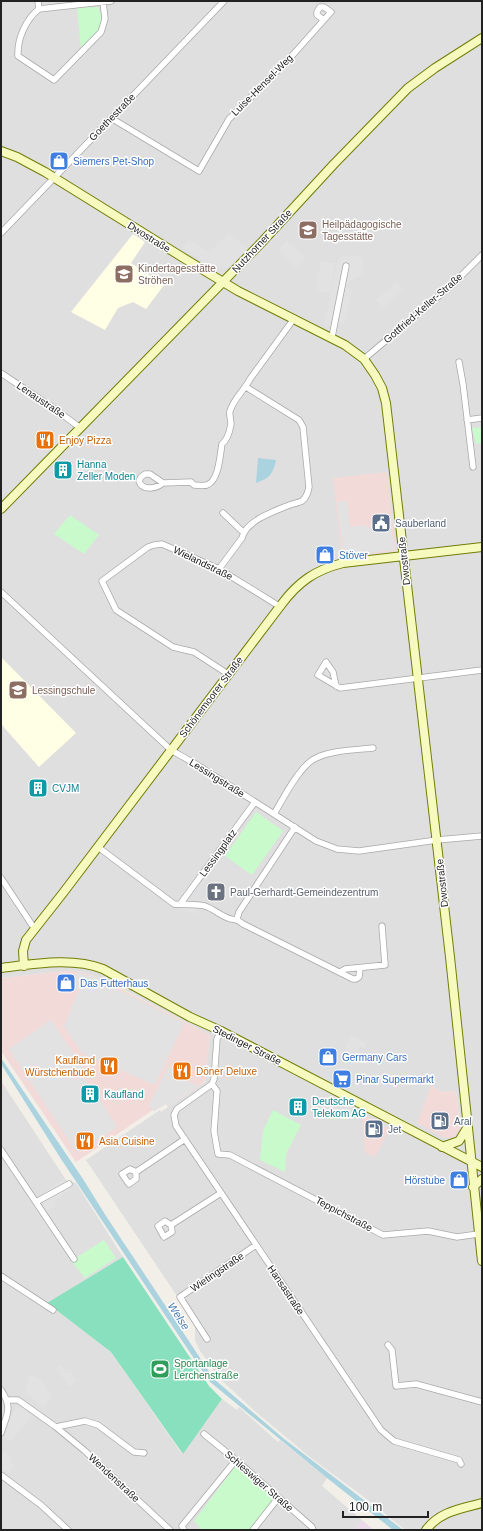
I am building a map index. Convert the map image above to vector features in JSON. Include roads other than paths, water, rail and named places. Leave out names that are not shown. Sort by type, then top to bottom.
[{"type":"street","points":[[38,1],[39,9]]},
{"type":"street","points":[[103,2],[105,19],[101,32],[54,80],[18,56],[18,49],[26,24],[32,14],[39,9],[111,1]]},
{"type":"street","name":"Goethestraße","points":[[1,233],[224,1]]},
{"type":"street","name":"Luise-Hensel-Weg","points":[[111,118],[199,171],[229,119],[290,58],[324,20]]},
{"type":"street","name":"Nutzhorner Straße","points":[[1,509],[262,242],[353,144],[408,88],[435,68],[482,38]]},
{"type":"street","name":"Dwostraße","points":[[1,151],[31,164],[223,282],[293,320],[332,337],[345,345],[364,359],[376,375],[382,388],[386,403],[437,840],[482,1261]]},
{"type":"street","name":"Gottfried-Keller-Straße","points":[[364,359],[453,284],[482,255]]},
{"type":"street","points":[[332,337],[346,266]]},
{"type":"street","points":[[163,483],[191,482],[194,485],[208,484],[213,481],[216,475],[222,444],[226,441],[231,424],[230,413],[239,393],[246,387],[250,379],[293,320]]},
{"type":"street","points":[[459,362],[473,467]]},
{"type":"street","name":"Lenaustraße","points":[[1,373],[59,412],[79,428]]},
{"type":"street","points":[[219,568],[242,538],[243,532],[254,522],[303,500],[308,495],[309,487],[303,427],[299,420],[246,387]]},
{"type":"street","points":[[467,420],[482,418]]},
{"type":"street","points":[[223,513],[243,532]]},
{"type":"street","name":"Wielandstraße","points":[[228,674],[194,652],[173,647],[116,610],[102,581],[148,547],[154,544],[162,544],[219,568],[279,606]]},
{"type":"street","name":"Schönemoorer Straße","points":[[24,966],[24,945],[35,927],[98,847],[279,606],[303,580],[322,570],[343,563],[482,547]]},
{"type":"street","name":"Lessingstraße","points":[[1,592],[171,750],[199,766],[316,841],[337,849],[359,851],[437,840],[482,836]]},
{"type":"street","points":[[336,686],[340,688],[482,670]]},
{"type":"street","points":[[274,814],[304,766],[315,758],[330,753],[373,748]]},
{"type":"street","name":"Lessingplatz","points":[[181,903],[255,802]]},
{"type":"street","points":[[236,919],[239,912],[295,827]]},
{"type":"street","points":[[98,847],[174,904],[181,903],[185,906],[205,906],[231,919],[236,919],[243,924],[356,980],[359,977],[360,968]]},
{"type":"street","points":[[1,878],[35,927]]},
{"type":"street","points":[[340,972],[345,970],[385,965],[382,926]]},
{"type":"street","name":"Stedinger Straße","points":[[1,968],[68,962],[93,966],[124,980],[190,1017],[221,1031],[482,1167]]},
{"type":"street","points":[[212,1084],[214,1079],[217,1039],[221,1031]]},
{"type":"street","name":"Hansastraße","points":[[212,1084],[177,1109],[174,1115],[176,1126],[381,1430],[394,1441],[459,1460],[461,1464]]},
{"type":"street","name":"Teppichstraße","points":[[212,1084],[217,1091],[214,1131],[218,1154],[230,1155],[383,1234],[428,1231],[457,1237],[478,1234]]},
{"type":"street","points":[[442,1146],[454,1144],[459,1141],[467,1127]]},
{"type":"street","points":[[136,1172],[185,1139]]},
{"type":"street","points":[[1,1150],[74,1258]]},
{"type":"street","points":[[474,1187],[482,1178]]},
{"type":"street","points":[[36,1202],[69,1184]]},
{"type":"street","points":[[171,1225],[221,1193]]},
{"type":"street","name":"Wietingstraße","points":[[207,1339],[180,1297],[256,1245]]},
{"type":"street","points":[[1,1276],[53,1310]]},
{"type":"street","points":[[388,1345],[392,1350],[396,1386],[416,1384],[482,1402]]},
{"type":"street","points":[[1,1390],[7,1400],[9,1409],[1,1433]]},
{"type":"street","name":"Wendenstraße","points":[[7,1400],[18,1400],[56,1427],[85,1451],[170,1530]]},
{"type":"street","points":[[56,1427],[85,1421],[98,1425],[134,1452],[144,1453]]},
{"type":"street","name":"Schleswiger Straße","points":[[204,1434],[236,1460],[312,1527],[313,1530]]},
{"type":"street","points":[[184,1530],[182,1526],[236,1460]]},
{"type":"street","points":[[1,1475],[42,1505],[68,1530]]},
{"type":"street","points":[[252,1530],[278,1498]]},
{"type":"street","points":[[426,1530],[440,1516],[458,1508],[482,1503]]},
{"type":"water","points":[[258,458],[276,460],[272,473],[256,483]]},
{"type":"water","points":[[1,1058],[83,1179],[214,1379],[283,1438],[403,1530],[393,1530],[209,1381],[61,1159],[1,1064]]},
{"type":"place","name":"Siemers Pet-Shop","points":[[59,161]]},
{"type":"place","name":"Heilpädagogische Tagesstätte","points":[[308,230]]},
{"type":"place","name":"Kindertagesstätte Ströhen","points":[[124,274]]},
{"type":"place","name":"Enjoy Pizza","points":[[45,440]]},
{"type":"place","name":"Hanna Zeller Moden","points":[[63,470]]},
{"type":"place","name":"Sauberland","points":[[381,523]]},
{"type":"place","name":"Stöver","points":[[325,555]]},
{"type":"place","name":"Lessingschule","points":[[18,690]]},
{"type":"place","name":"CVJM","points":[[38,788]]},
{"type":"place","name":"Paul-Gerhardt-Gemeindezentrum","points":[[216,892]]},
{"type":"place","name":"Das Futterhaus","points":[[66,983]]},
{"type":"place","name":"Germany Cars","points":[[328,1057]]},
{"type":"place","name":"Kaufland Würstchenbude","points":[[109,1066]]},
{"type":"place","name":"Döner Deluxe","points":[[182,1071]]},
{"type":"place","name":"Pinar Supermarkt","points":[[342,1079]]},
{"type":"place","name":"Kaufland","points":[[90,1094]]},
{"type":"place","name":"Deutsche Telekom AG","points":[[298,1107]]},
{"type":"place","name":"Aral","points":[[440,1121]]},
{"type":"place","name":"Jet","points":[[374,1129]]},
{"type":"place","name":"Asia Cuisine","points":[[85,1141]]},
{"type":"place","name":"Hörstube","points":[[459,1180]]},
{"type":"place","name":"Sportanlage Lerchenstraße","points":[[160,1369]]},
{"type":"water label","name":"Welse","points":[[179,1316]]}]
